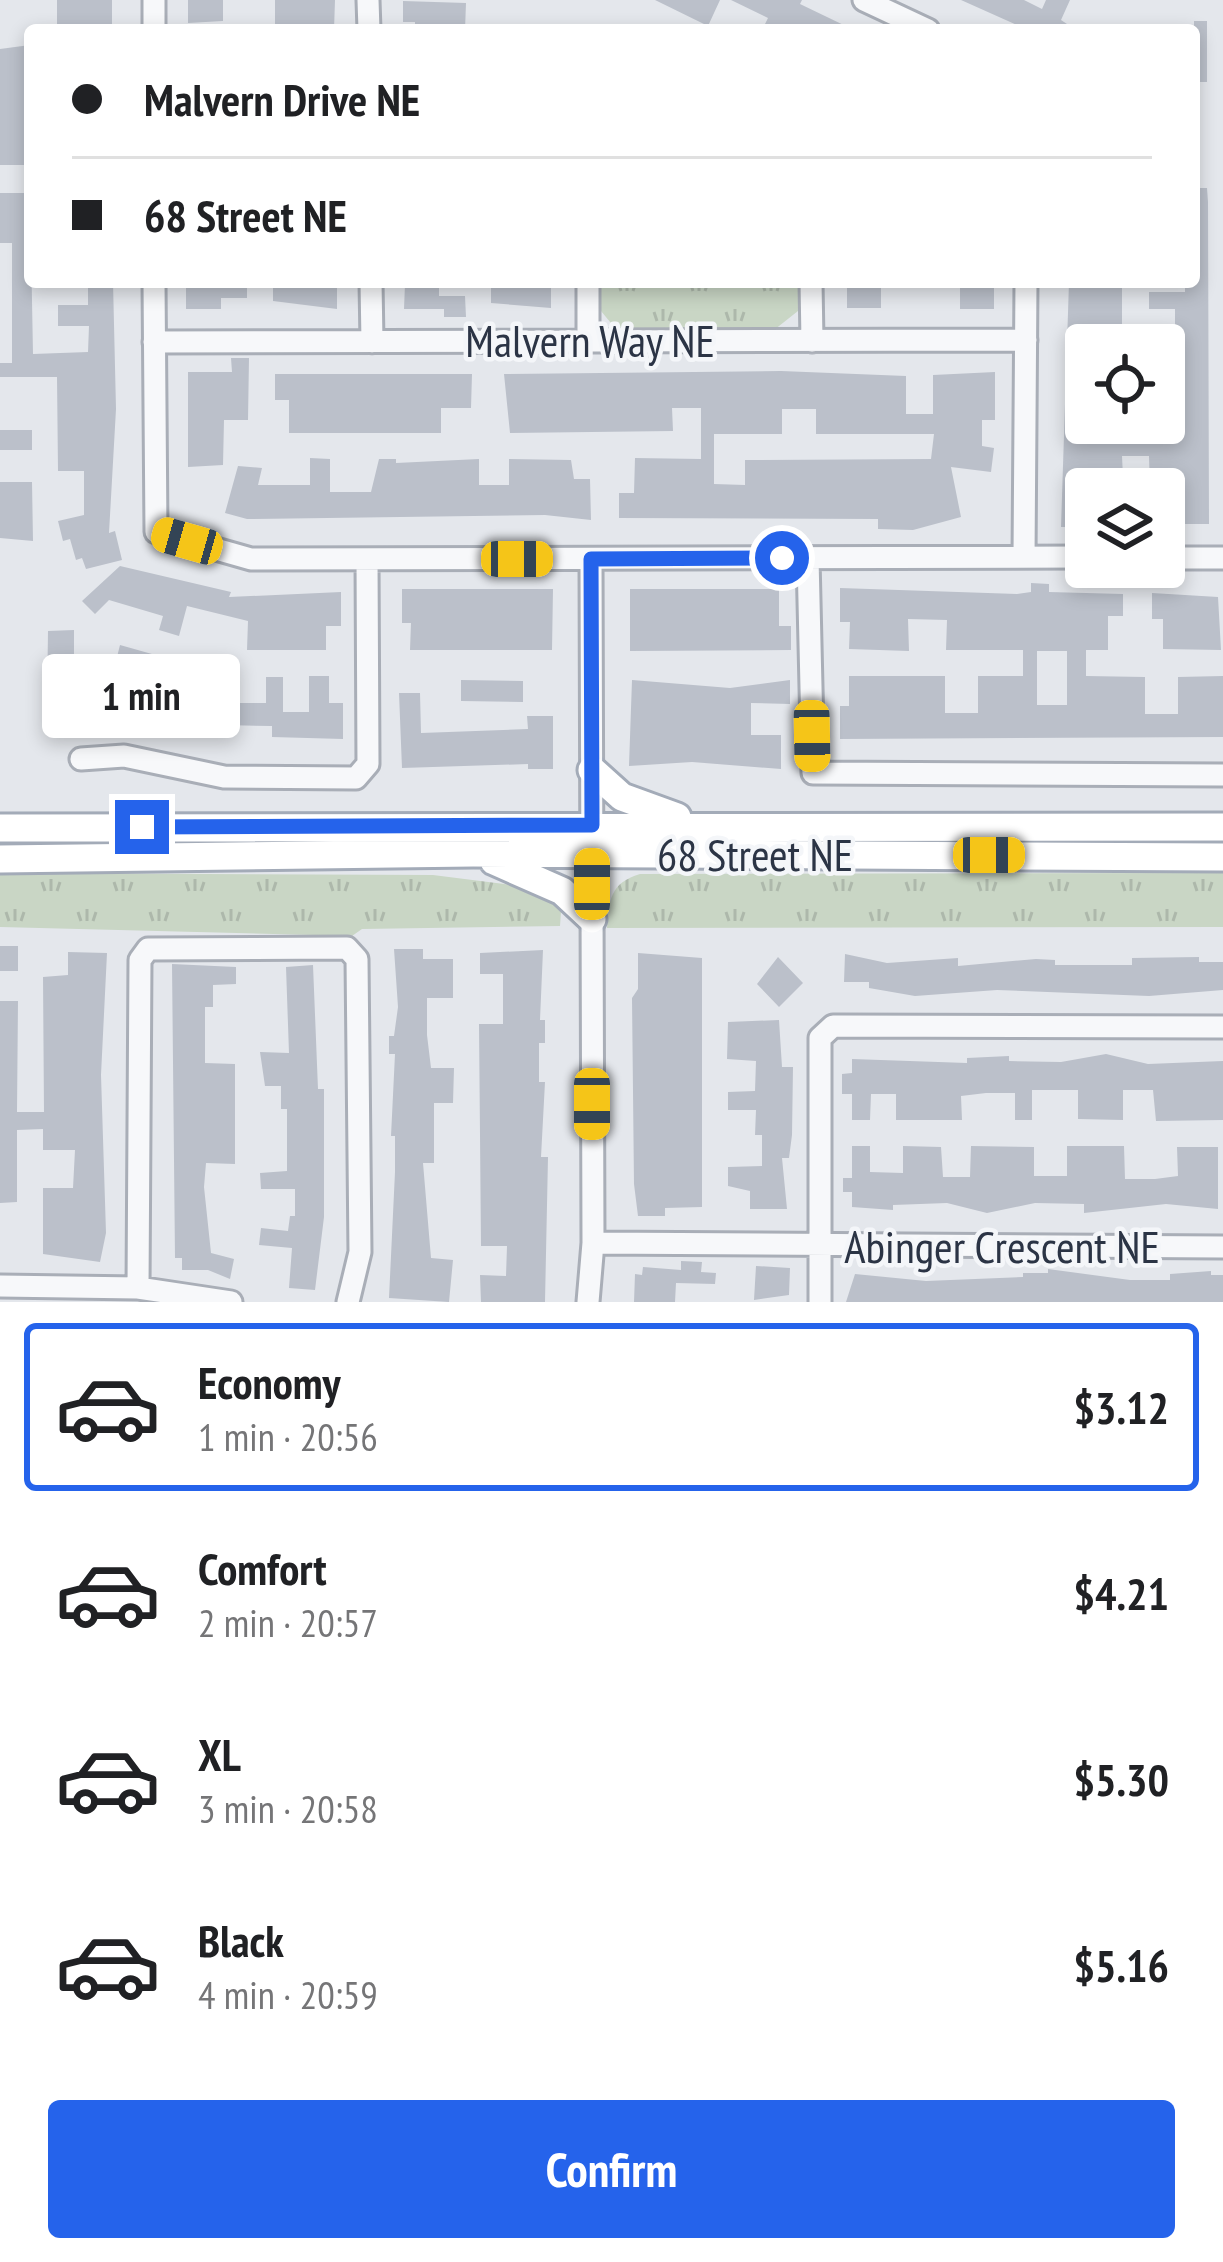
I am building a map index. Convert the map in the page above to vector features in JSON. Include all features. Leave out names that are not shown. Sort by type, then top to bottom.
[{"type":"main road","points":[[592,770],[622,797],[698,825]]},
{"type":"main road","name":"68 Street NE","points":[[0,828],[1223,827]]},
{"type":"main road","points":[[473,853],[562,891],[592,919]]},
{"type":"main road","name":"68 Street NE","points":[[0,860],[473,853],[1223,856]]},
{"type":"street","points":[[864,0],[915,24]]},
{"type":"street","points":[[154,288],[156,532],[250,559],[1065,557]]},
{"type":"street","points":[[371,288],[372,342]]},
{"type":"street","points":[[588,288],[588,338]]},
{"type":"street","points":[[811,288],[812,341]]},
{"type":"street","points":[[1024,556],[1026,288]]},
{"type":"street","name":"Malvern Way NE","points":[[154,342],[1026,340]]},
{"type":"street","points":[[808,558],[813,773],[1223,775]]},
{"type":"street","points":[[1185,558],[1223,558]]},
{"type":"street","points":[[588,1302],[593,1243],[591,559]]},
{"type":"street","points":[[82,759],[124,756],[224,777],[356,778],[368,764],[367,560]]},
{"type":"street","points":[[139,1288],[140,960],[148,949],[347,947],[357,959],[360,1252],[348,1302]]},
{"type":"street","name":"Abinger Crescent NE","points":[[1223,1027],[833,1026],[820,1038],[821,1245],[1223,1247]]},
{"type":"street","points":[[593,1243],[821,1245],[820,1302]]},
{"type":"street","points":[[0,1286],[139,1288],[231,1302]]},
{"type":"green space","points":[[601,288],[798,288],[798,311],[774,330],[615,328],[601,311]]},
{"type":"green space","points":[[0,873],[433,875],[512,885],[552,902],[561,912],[560,926],[362,929],[352,936],[0,927]]},
{"type":"green space","points":[[1223,873],[1223,927],[607,928],[613,894],[622,882],[640,874]]},
{"type":"building","points":[[57,0],[112,0],[112,24],[57,24]]},
{"type":"building","points":[[188,0],[223,0],[223,21],[188,23]]},
{"type":"building","points":[[275,0],[335,0],[334,24],[275,24]]},
{"type":"building","points":[[655,0],[720,0],[709,24]]},
{"type":"building","points":[[731,0],[802,0],[800,4],[842,24],[765,24],[768,18]]},
{"type":"building","points":[[961,0],[1024,0],[1042,9],[1046,0],[1070,0],[1061,20],[1067,24],[1015,24]]},
{"type":"building","points":[[403,1],[466,3],[465,24],[403,22]]},
{"type":"building","points":[[1207,21],[1207,82],[1200,82],[1200,24],[1194,24]]},
{"type":"building","points":[[24,46],[24,165],[0,165],[0,49]]},
{"type":"building","points":[[1200,188],[1207,188],[1209,524],[1185,524],[1185,468],[1149,468],[1149,456],[1122,456],[1123,468],[1065,468],[1065,527],[1061,527],[1065,405],[1065,444],[1185,444],[1185,324],[1175,324],[1175,309],[1149,309],[1149,292],[1200,288]]},
{"type":"building","points":[[0,193],[24,193],[24,288],[32,288],[33,354],[88,352],[89,326],[58,326],[58,305],[88,305],[88,288],[113,288],[116,409],[109,533],[115,531],[122,560],[86,569],[82,558],[76,560],[70,539],[63,541],[58,521],[84,515],[84,471],[58,471],[57,377],[0,377],[0,363],[12,363],[12,243],[0,243]]},
{"type":"building","points":[[186,288],[247,288],[247,298],[221,298],[221,309],[186,309]]},
{"type":"building","points":[[273,288],[337,288],[337,309],[273,301]]},
{"type":"building","points":[[405,288],[439,288],[439,296],[465,296],[466,317],[444,317],[444,309],[404,309]]},
{"type":"building","points":[[491,288],[551,288],[551,308],[491,303]]},
{"type":"building","points":[[847,288],[881,288],[881,308],[847,308]]},
{"type":"building","points":[[960,288],[994,288],[994,309],[960,309]]},
{"type":"building","points":[[1069,288],[1122,288],[1122,324],[1068,324]]},
{"type":"building","points":[[231,358],[249,358],[248,420],[224,420],[223,465],[188,467],[188,372],[232,372]]},
{"type":"building","points":[[781,371],[906,376],[906,414],[933,414],[933,375],[995,372],[995,420],[982,420],[982,446],[994,448],[991,472],[951,467],[961,517],[913,530],[878,529],[878,519],[619,518],[619,493],[634,493],[635,458],[701,459],[701,408],[672,408],[673,431],[510,433],[504,374]],"holes":[[[782,409],[816,409],[816,434],[934,434],[931,459],[745,460],[745,485],[714,484],[714,434],[782,434]]]},
{"type":"building","points":[[275,374],[472,374],[471,408],[441,408],[441,433],[289,433],[289,400],[275,400]]},
{"type":"building","points":[[0,430],[32,430],[32,450],[0,450]]},
{"type":"building","points":[[310,458],[330,459],[330,492],[371,492],[379,459],[396,459],[396,463],[479,459],[479,485],[509,485],[509,459],[571,460],[574,479],[590,479],[591,520],[545,515],[247,519],[225,513],[238,466],[262,468],[258,485],[310,485]]},
{"type":"building","points":[[0,482],[32,482],[33,541],[0,538]]},
{"type":"building","points":[[120,566],[231,592],[229,597],[341,592],[341,626],[326,626],[326,650],[247,650],[248,621],[187,606],[179,636],[159,630],[163,616],[109,600],[95,614],[82,601]]},
{"type":"building","points":[[1031,583],[1049,584],[1049,592],[1123,594],[1123,616],[1108,616],[1108,650],[1086,650],[1086,676],[1145,677],[1145,714],[1178,714],[1178,677],[1223,676],[1223,737],[840,739],[840,706],[849,706],[849,676],[945,676],[945,713],[978,713],[978,676],[1023,676],[1023,650],[946,650],[947,620],[908,619],[909,651],[849,649],[850,622],[840,622],[840,588],[1031,592]],"holes":[[[1037,651],[1067,651],[1067,705],[1037,705]]]},
{"type":"building","points":[[402,589],[553,589],[552,650],[410,650],[411,623],[402,623]]},
{"type":"building","points":[[630,589],[779,589],[779,626],[791,626],[791,650],[630,651]]},
{"type":"building","points":[[1152,593],[1218,597],[1221,650],[1163,649],[1163,619],[1152,619]]},
{"type":"building","points":[[74,630],[74,672],[98,673],[100,666],[114,669],[120,645],[159,656],[153,676],[198,684],[200,676],[220,676],[215,696],[240,703],[266,703],[266,677],[283,677],[283,712],[309,712],[309,676],[329,676],[329,703],[343,703],[343,739],[272,737],[272,726],[224,725],[82,686],[81,698],[47,699],[48,631]]},
{"type":"building","points":[[461,680],[523,681],[523,702],[461,701]]},
{"type":"building","points":[[632,680],[730,688],[790,680],[790,704],[751,703],[751,735],[781,735],[781,769],[692,762],[629,766]]},
{"type":"building","points":[[399,693],[420,693],[421,733],[528,729],[527,716],[553,716],[553,769],[528,769],[528,764],[402,768]]},
{"type":"building","points":[[0,946],[18,946],[18,971],[0,971]]},
{"type":"building","points":[[394,949],[423,949],[423,959],[453,959],[453,998],[427,998],[427,1035],[431,1068],[454,1068],[453,1103],[434,1103],[434,1163],[423,1163],[431,1258],[453,1260],[449,1302],[389,1298],[395,1054],[389,1054],[389,1036],[394,1036],[398,1007]]},
{"type":"building","points":[[543,950],[540,1020],[545,1020],[545,1043],[539,1043],[539,1082],[545,1082],[541,1157],[548,1157],[545,1302],[481,1302],[480,1275],[506,1276],[507,1246],[481,1246],[479,1024],[503,1024],[503,974],[480,974],[480,953]]},
{"type":"building","points":[[68,952],[107,953],[101,1075],[106,1233],[100,1262],[43,1254],[43,1188],[73,1188],[75,1150],[43,1150],[43,1129],[17,1130],[17,1202],[0,1203],[0,1001],[18,1001],[17,1112],[44,1112],[43,977],[68,975]]},
{"type":"building","points":[[638,953],[702,958],[702,1207],[665,1208],[665,1216],[638,1216],[634,1184],[632,998],[638,989]]},
{"type":"building","points":[[845,954],[887,963],[958,958],[958,966],[1036,959],[1055,960],[1055,965],[1132,965],[1132,958],[1199,957],[1199,962],[1223,962],[1223,990],[1149,996],[997,990],[915,996],[869,988],[869,982],[844,982]]},
{"type":"building","points":[[778,957],[803,983],[779,1007],[757,984]]},
{"type":"building","points":[[172,964],[236,967],[236,984],[213,985],[213,1007],[205,1007],[205,1063],[235,1064],[235,1164],[206,1163],[204,1187],[211,1253],[234,1259],[230,1279],[208,1270],[182,1270],[182,1258],[175,1258]]},
{"type":"building","points":[[313,965],[318,1089],[324,1089],[324,1217],[315,1290],[289,1288],[292,1248],[259,1245],[261,1228],[288,1231],[290,1216],[295,1216],[295,1189],[261,1189],[260,1173],[287,1171],[287,1109],[281,1109],[281,1086],[265,1086],[260,1052],[289,1053],[286,967]]},
{"type":"building","points":[[779,1020],[782,1067],[793,1067],[792,1135],[789,1158],[782,1158],[787,1209],[750,1209],[750,1191],[728,1186],[728,1167],[762,1166],[762,1135],[755,1135],[756,1110],[728,1110],[728,1092],[755,1091],[756,1061],[727,1059],[728,1022]]},
{"type":"building","points":[[1106,1054],[1148,1064],[1223,1061],[1223,1120],[1156,1121],[1153,1090],[1123,1090],[1123,1120],[1078,1119],[1078,1090],[1032,1090],[1032,1120],[1015,1120],[1015,1093],[986,1093],[961,1096],[962,1120],[896,1120],[896,1094],[871,1094],[870,1120],[852,1120],[852,1094],[842,1094],[842,1074],[852,1073],[852,1059],[967,1063],[967,1058],[1009,1056],[1009,1061],[1061,1062]]},
{"type":"building","points":[[852,1146],[870,1146],[870,1172],[903,1173],[903,1146],[941,1147],[943,1177],[970,1177],[971,1146],[1034,1147],[1034,1176],[1067,1176],[1067,1146],[1124,1146],[1125,1179],[1178,1176],[1177,1147],[1218,1147],[1218,1209],[1166,1204],[1084,1213],[1084,1204],[1035,1203],[987,1213],[947,1203],[893,1205],[893,1210],[852,1207],[852,1192],[843,1192],[843,1178],[852,1178]]},
{"type":"building","points":[[681,1261],[702,1262],[701,1272],[716,1273],[715,1284],[676,1283],[675,1302],[634,1302],[635,1274],[642,1275],[643,1267],[681,1270]]},
{"type":"building","points":[[756,1266],[790,1268],[789,1295],[754,1300]]},
{"type":"building","points":[[1048,1269],[1130,1280],[1170,1280],[1170,1274],[1211,1271],[1211,1275],[1223,1275],[1223,1302],[846,1302],[855,1274],[926,1281],[1023,1277],[1023,1273],[1048,1273]]},
{"type":"route","points":[[142,827],[592,825],[591,559],[782,558]]}]
